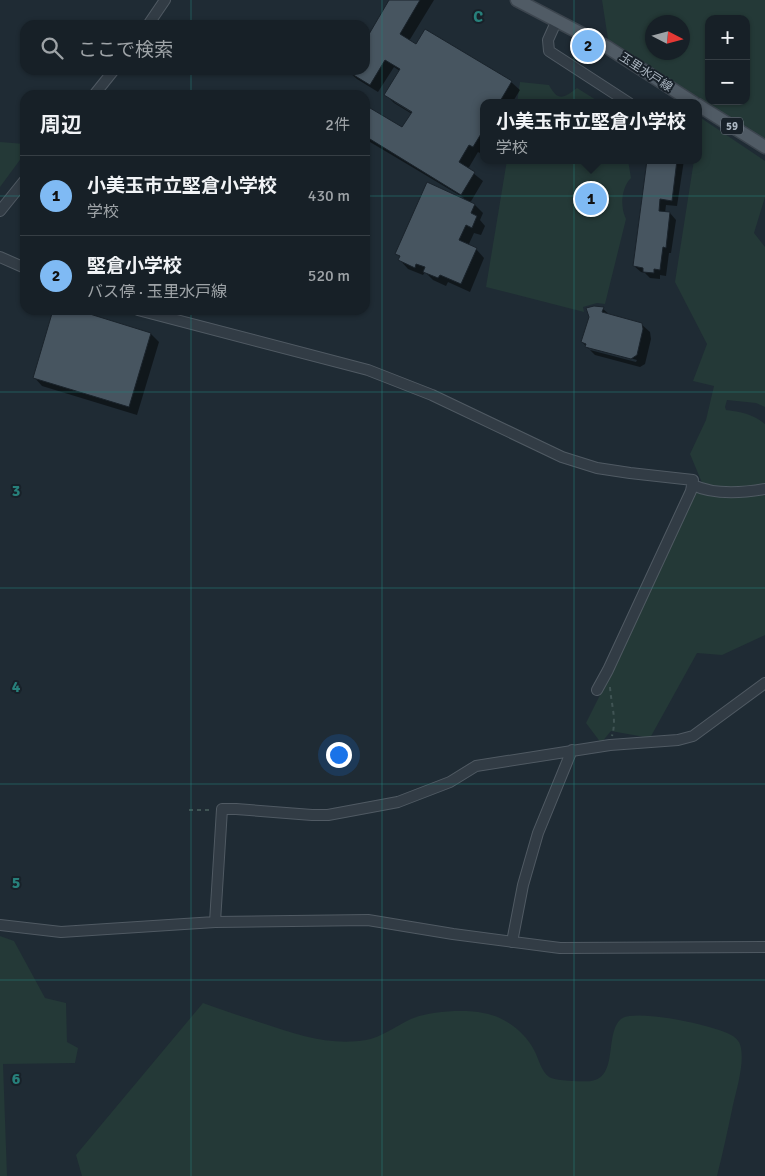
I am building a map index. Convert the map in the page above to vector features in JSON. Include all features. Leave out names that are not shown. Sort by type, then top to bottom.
[{"type":"main road","name":"玉里水戸線","points":[[517,0],[631,61],[688,99]]},
{"type":"main road","name":"59","points":[[702,108],[765,147]]},
{"type":"street","points":[[151,20],[165,0]]},
{"type":"street","points":[[557,20],[548,40],[549,51],[623,99]]},
{"type":"street","points":[[98,90],[110,75]]},
{"type":"street","points":[[0,211],[20,186]]},
{"type":"street","points":[[0,257],[20,266]]},
{"type":"street","points":[[157,315],[368,370],[432,395],[562,458],[597,468],[693,480],[693,485],[597,690]]},
{"type":"street","points":[[693,485],[703,490],[717,492],[765,489]]},
{"type":"street","points":[[215,922],[222,809],[312,816],[346,812],[398,802],[450,782],[476,766],[610,745],[678,740],[693,736],[765,683]]},
{"type":"street","points":[[512,942],[523,885],[538,833],[572,750]]},
{"type":"street","points":[[0,925],[43,931],[70,932],[215,922],[368,920],[560,948],[765,947]]},
{"type":"path","points":[[608,670],[615,714],[615,724],[610,745]]},
{"type":"path","points":[[189,810],[222,809]]},
{"type":"green space","points":[[602,0],[765,0],[765,141],[710,105],[750,105],[750,15],[705,15],[705,102],[608,39]]},
{"type":"green space","points":[[520,82],[549,85],[555,94],[562,97],[577,88],[595,99],[518,99]]},
{"type":"green space","points":[[702,119],[765,161],[765,197],[754,233],[765,247],[765,407],[756,403],[727,400],[725,407],[726,410],[747,414],[765,424],[765,635],[722,655],[697,653],[650,738],[611,731],[601,743],[586,723],[614,667],[694,491],[705,490],[690,454],[706,420],[714,386],[693,381],[707,344],[675,282],[693,164],[702,164]]},
{"type":"green space","points":[[0,142],[20,144],[20,160],[0,187]]},
{"type":"green space","points":[[506,164],[629,164],[631,178],[625,187],[622,198],[626,219],[605,304],[597,303],[583,307],[584,312],[486,287]]},
{"type":"green space","points":[[0,936],[14,941],[45,998],[66,1003],[67,1042],[78,1048],[75,1063],[3,1064],[7,1176],[0,1176]]},
{"type":"green space","points":[[203,1003],[290,1032],[340,1042],[371,1039],[411,1019],[427,1014],[457,1011],[483,1013],[506,1021],[519,1031],[530,1043],[542,1068],[549,1077],[569,1081],[591,1081],[600,1078],[608,1064],[616,1026],[621,1019],[629,1016],[659,1017],[695,1023],[724,1032],[733,1036],[739,1042],[742,1062],[717,1176],[82,1176],[76,1155]]},
{"type":"building","points":[[389,0],[420,0],[400,34],[416,44],[425,29],[512,81],[501,99],[480,99],[480,136],[473,147],[469,145],[459,162],[475,172],[461,195],[370,139],[370,108],[402,127],[412,112],[384,95],[400,69],[385,60],[370,85],[354,75],[370,75],[370,32]]},
{"type":"building","points":[[646,164],[677,164],[672,201],[660,199],[659,211],[670,212],[666,248],[663,247],[660,270],[654,269],[654,273],[643,272],[643,268],[633,266]]},
{"type":"building","points":[[427,182],[475,204],[471,213],[477,216],[472,228],[466,225],[459,240],[477,248],[461,284],[440,275],[438,278],[423,272],[425,267],[416,264],[415,268],[398,260],[400,256],[395,254]]},
{"type":"building","points":[[594,306],[604,307],[602,312],[642,323],[643,329],[637,355],[631,359],[585,347],[586,344],[581,342],[589,317],[586,308]]},
{"type":"building","points":[[52,315],[93,315],[151,333],[129,407],[33,378]]},
{"type":"place","name":"堅倉小学校","points":[[588,46]]},
{"type":"place","name":"小美玉市立堅倉小学校","points":[[591,199]]}]
